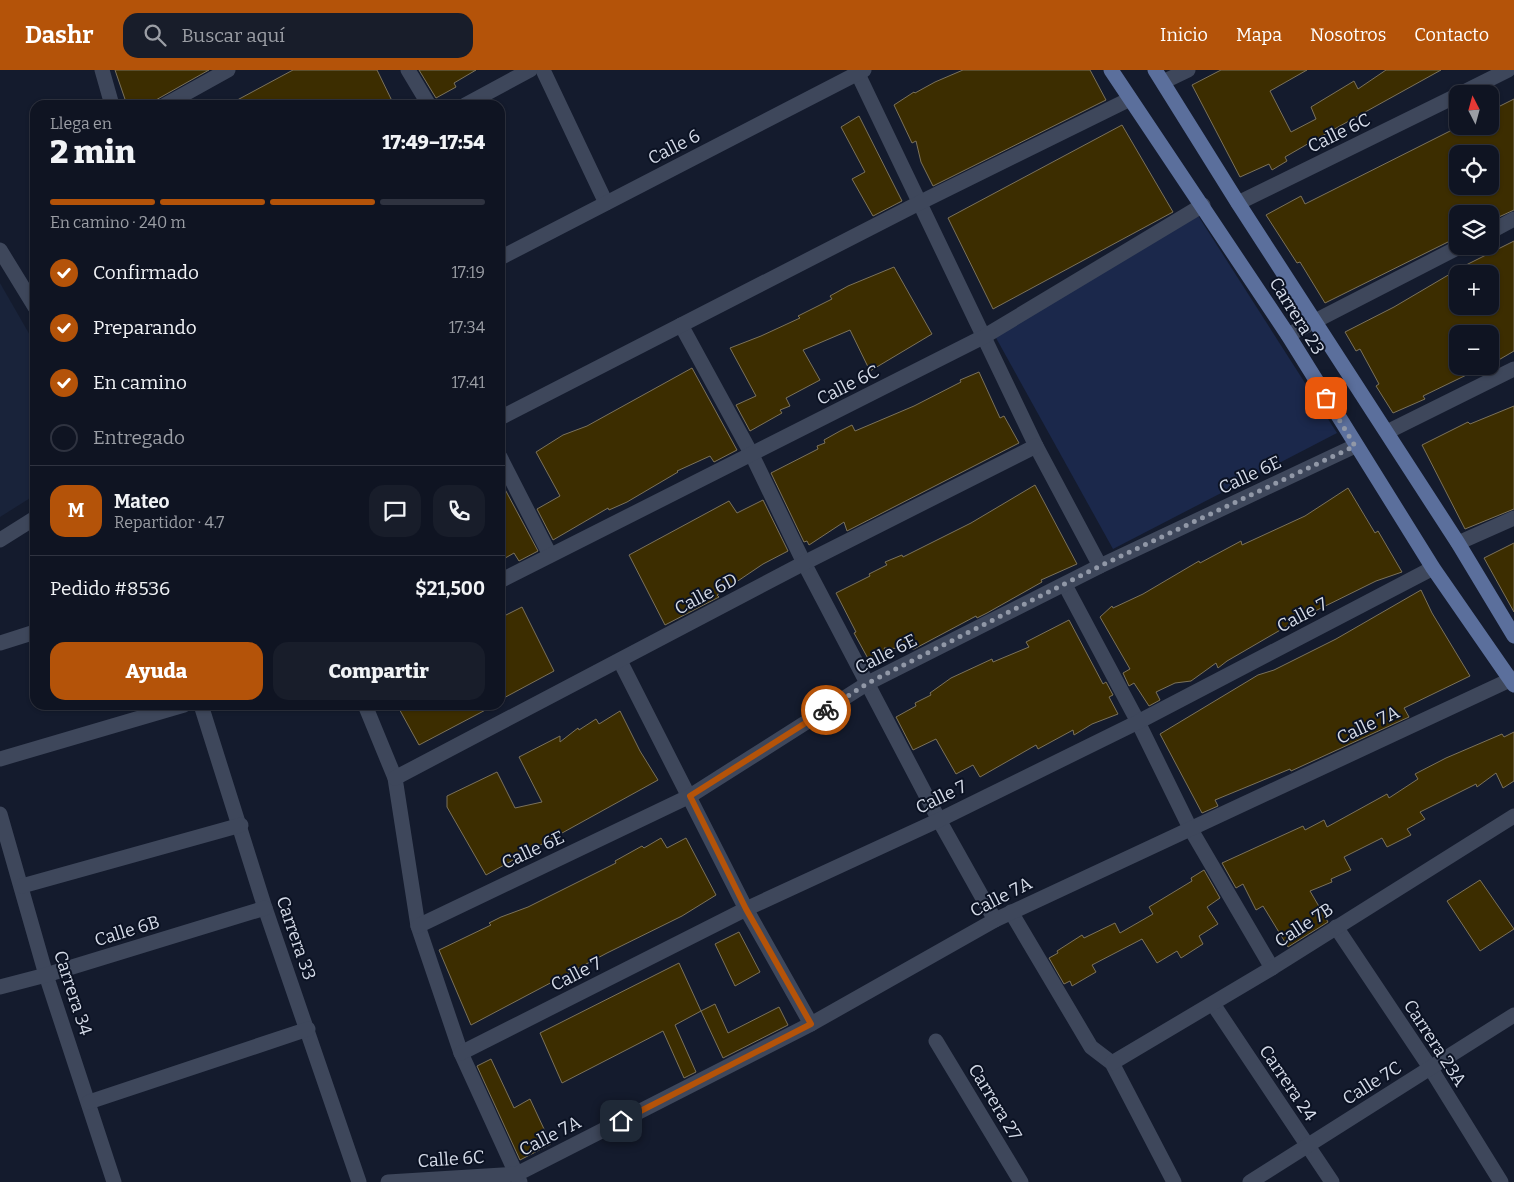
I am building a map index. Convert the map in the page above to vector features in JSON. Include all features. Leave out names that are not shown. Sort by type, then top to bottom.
[{"type":"main road","name":"Carrera 23","points":[[1111,70],[1203,205],[1288,335],[1355,446],[1433,568],[1513,681]]},
{"type":"main road","name":"Carrera 23","points":[[1159,76],[1238,204],[1458,543],[1514,636]]},
{"type":"street","points":[[102,70],[111,100]]},
{"type":"street","points":[[174,100],[228,70]]},
{"type":"street","points":[[408,70],[427,100]]},
{"type":"street","points":[[474,100],[530,70]]},
{"type":"street","points":[[543,70],[606,203]]},
{"type":"street","points":[[1159,76],[1188,70]]},
{"type":"street","name":"Calle 6C","points":[[1477,85],[1508,70]]},
{"type":"street","points":[[859,71],[1036,446],[1100,566]]},
{"type":"street","name":"Calle 6","points":[[505,253],[606,203],[859,71]]},
{"type":"street","points":[[505,415],[921,202],[1130,99]]},
{"type":"street","name":"Calle 6C","points":[[1238,204],[1449,99]]},
{"type":"street","name":"Calle 6C","points":[[505,578],[752,455],[985,336],[1203,205]]},
{"type":"street","points":[[1499,227],[1514,219]]},
{"type":"street","points":[[0,250],[30,299]]},
{"type":"street","points":[[1288,335],[1449,252]]},
{"type":"street","points":[[681,325],[752,455],[804,563],[939,820],[995,920]]},
{"type":"street","points":[[1387,432],[1514,369]]},
{"type":"street","name":"Calle 6D","points":[[395,778],[804,563],[1036,446]]},
{"type":"street","name":"Calle 6E","points":[[418,926],[690,796],[868,683],[1066,585],[1100,566],[1355,446]]},
{"type":"street","points":[[505,467],[550,555]]},
{"type":"street","points":[[1458,543],[1514,518]]},
{"type":"street","points":[[0,540],[30,521]]},
{"type":"street","name":"Calle 7","points":[[461,1053],[746,909],[939,820],[1138,722],[1433,568]]},
{"type":"street","points":[[1066,585],[1138,722],[1190,828],[1272,968]]},
{"type":"street","points":[[0,643],[30,634]]},
{"type":"street","points":[[620,661],[746,909],[811,1024]]},
{"type":"street","name":"Calle 7A","points":[[519,1178],[811,1024],[1011,912],[1513,681]]},
{"type":"street","points":[[0,759],[167,710]]},
{"type":"street","name":"Carrera 33","points":[[203,710],[241,825],[265,908],[359,1182]]},
{"type":"street","points":[[367,710],[395,778],[418,926],[461,1053],[519,1178]]},
{"type":"street","name":"Carrera 34","points":[[0,814],[46,975],[114,1182]]},
{"type":"street","name":"Calle 7B","points":[[1112,1063],[1272,968],[1514,816]]},
{"type":"street","points":[[22,886],[241,825]]},
{"type":"street","name":"Calle 6B","points":[[0,987],[46,975],[265,908]]},
{"type":"street","points":[[1011,912],[1091,1047],[1112,1063],[1174,1182]]},
{"type":"street","name":"Carrera 23A","points":[[1336,927],[1431,1069],[1501,1182]]},
{"type":"street","name":"Carrera 24","points":[[1213,1004],[1332,1182]]},
{"type":"street","name":"Calle 7C","points":[[1250,1182],[1514,1015]]},
{"type":"street","points":[[89,1102],[308,1029]]},
{"type":"street","name":"Carrera 27","points":[[936,1041],[1021,1182]]},
{"type":"street","name":"Calle 6C","points":[[388,1182],[519,1178]]},
{"type":"shaded area","points":[[1197,214],[1337,433],[1113,549],[990,327]]},
{"type":"shaded area","points":[[0,283],[30,335],[30,498],[0,517]]},
{"type":"building","points":[[115,70],[209,70],[156,100],[125,100]]},
{"type":"building","points":[[293,70],[377,70],[392,100],[237,100]]},
{"type":"building","points":[[419,70],[476,70],[454,83],[456,87],[436,98]]},
{"type":"building","points":[[963,70],[1090,70],[1106,100],[933,186],[921,162],[916,141],[912,143],[894,105],[914,92]]},
{"type":"building","points":[[1221,70],[1307,70],[1270,91],[1291,132],[1316,119],[1311,107],[1354,81],[1358,89],[1386,70],[1441,70],[1285,157],[1287,161],[1272,170],[1269,164],[1240,177],[1192,85]]},
{"type":"building","points":[[1514,99],[1514,210],[1499,217],[1499,205],[1449,205],[1449,241],[1325,303],[1300,262],[1297,263],[1266,215],[1301,196],[1305,204],[1449,132],[1449,135],[1499,135],[1499,106]]},
{"type":"building","points":[[859,116],[902,201],[873,216],[852,179],[865,172],[841,127]]},
{"type":"building","points":[[1122,125],[1173,212],[993,309],[948,218]]},
{"type":"building","points":[[1514,241],[1514,351],[1499,360],[1499,325],[1449,325],[1449,375],[1466,375],[1423,396],[1425,399],[1393,413],[1376,386],[1379,384],[1360,349],[1356,351],[1345,332],[1394,307],[1449,275],[1449,315],[1499,315],[1499,265],[1466,265],[1486,255],[1499,255],[1499,248]]},
{"type":"building","points":[[894,267],[932,334],[870,371],[850,330],[803,350],[820,380],[786,398],[790,406],[780,410],[782,413],[750,431],[736,405],[756,396],[730,348],[800,318],[798,316],[832,299],[830,296],[848,286]]},
{"type":"building","points":[[692,368],[737,450],[714,462],[710,456],[677,471],[627,502],[609,510],[608,508],[553,540],[537,509],[560,496],[536,452],[563,435],[587,426]]},
{"type":"building","points":[[979,372],[1000,418],[1004,416],[1019,443],[847,531],[844,522],[809,545],[807,541],[804,542],[771,473],[818,449],[817,446],[825,443],[824,440],[852,425],[855,431],[914,406],[961,382],[960,380]]},
{"type":"building","points":[[1514,406],[1514,509],[1465,529],[1422,445],[1468,422],[1470,424]]},
{"type":"building","points":[[1035,485],[1077,564],[1041,580],[1042,582],[987,613],[977,618],[976,616],[914,649],[884,648],[888,656],[871,664],[854,633],[856,632],[836,593],[870,576],[869,574],[887,565],[885,562],[902,555],[903,557],[971,523]]},
{"type":"building","points":[[1348,488],[1375,533],[1378,531],[1402,572],[1376,581],[1301,618],[1218,668],[1216,663],[1191,681],[1175,683],[1156,692],[1160,700],[1149,706],[1134,683],[1129,686],[1123,673],[1130,669],[1100,617],[1112,606],[1113,608],[1143,594],[1199,561],[1200,563],[1241,541],[1242,545],[1305,516]]},
{"type":"building","points":[[505,489],[538,551],[519,561],[514,553],[505,558]]},
{"type":"building","points":[[763,500],[788,551],[763,564],[717,595],[719,597],[665,625],[629,555],[729,501],[737,513]]},
{"type":"building","points":[[1514,543],[1514,612],[1484,558]]},
{"type":"building","points":[[1421,590],[1432,613],[1470,676],[1404,708],[1409,717],[1291,771],[1290,769],[1215,800],[1218,806],[1202,813],[1160,734],[1258,675],[1274,670],[1336,639]]},
{"type":"building","points":[[522,607],[554,671],[505,697],[505,616]]},
{"type":"building","points":[[1069,620],[1103,684],[1106,682],[1113,695],[1109,697],[1118,714],[1092,724],[1074,735],[1073,730],[1038,749],[1036,745],[980,777],[973,765],[956,774],[936,739],[913,750],[896,717],[916,706],[915,703],[931,695],[930,693],[951,678],[992,659],[993,662],[1029,647],[1026,642]]},
{"type":"building","points":[[400,710],[486,710],[419,745]]},
{"type":"building","points":[[620,711],[640,751],[658,780],[486,875],[447,807],[447,796],[497,772],[515,808],[542,802],[519,757],[560,736],[560,742],[578,728],[579,730],[596,719],[599,724]]},
{"type":"building","points":[[1514,732],[1514,781],[1503,788],[1496,773],[1477,787],[1476,784],[1420,812],[1425,819],[1407,829],[1411,835],[1387,847],[1382,838],[1344,857],[1351,870],[1331,879],[1332,882],[1310,891],[1328,922],[1288,947],[1263,906],[1256,910],[1243,884],[1236,888],[1222,863],[1303,826],[1305,830],[1324,820],[1327,827],[1387,794],[1389,798],[1418,779],[1415,774],[1446,758],[1502,734],[1504,737]]},
{"type":"building","points":[[661,838],[667,848],[686,838],[716,895],[682,916],[607,953],[471,1025],[439,950],[491,925],[489,923],[501,917],[528,907],[616,863],[615,861],[642,846],[644,848]]},
{"type":"building","points":[[1204,870],[1220,898],[1207,907],[1218,924],[1199,936],[1203,944],[1181,958],[1177,951],[1157,963],[1142,939],[1092,965],[1096,972],[1072,986],[1070,981],[1064,984],[1049,958],[1058,953],[1057,951],[1082,935],[1084,938],[1115,923],[1120,933],[1153,914],[1149,907],[1192,881],[1191,878]]},
{"type":"building","points":[[1480,880],[1514,929],[1480,951],[1447,901]]},
{"type":"building","points":[[739,932],[760,972],[735,986],[715,944]]},
{"type":"building","points":[[679,963],[701,1011],[675,1025],[696,1072],[684,1078],[663,1031],[562,1083],[540,1033]]},
{"type":"building","points":[[715,1004],[728,1033],[779,1007],[788,1025],[723,1058],[701,1011]]},
{"type":"building","points":[[491,1059],[514,1108],[530,1099],[551,1144],[520,1160],[477,1066]]},
{"type":"way so far","points":[[826,710],[868,683],[1066,585],[1100,566],[1355,446],[1326,398]]},
{"type":"route","points":[[621,1121],[811,1024],[746,909],[690,796],[826,710]]}]
